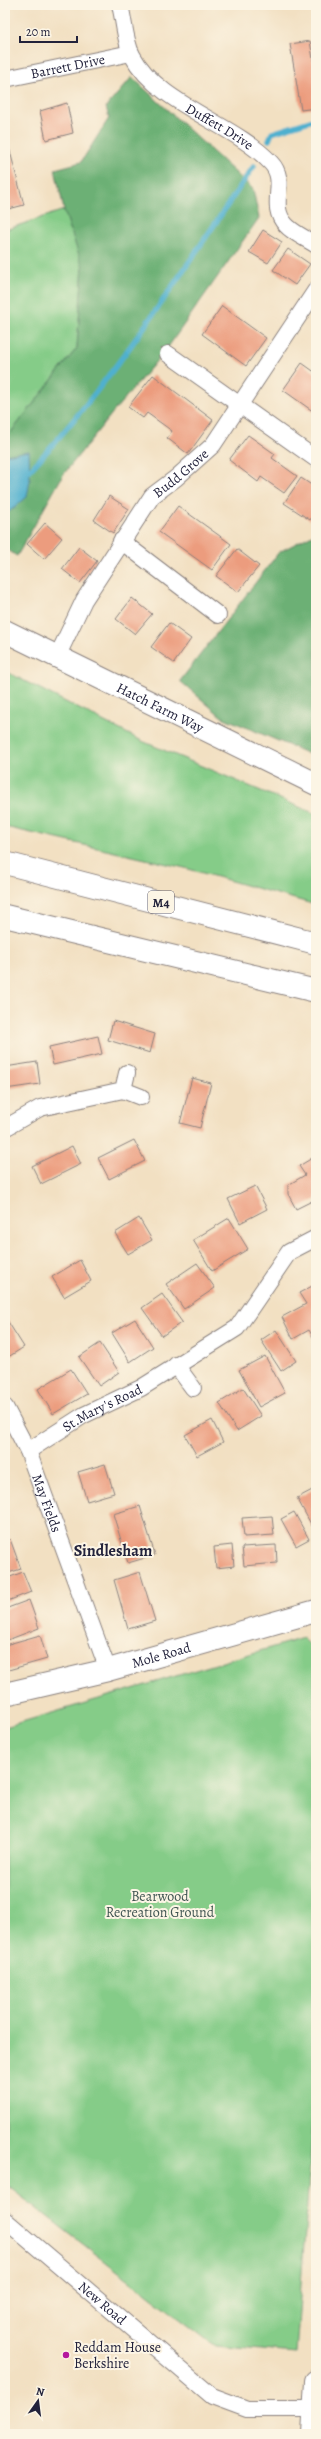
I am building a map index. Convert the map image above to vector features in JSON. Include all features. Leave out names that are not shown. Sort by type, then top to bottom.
[{"type":"main road","name":"Hatch Farm Way","points":[[5,631],[316,784]]},
{"type":"main road","name":"M4","points":[[5,863],[316,943]]},
{"type":"main road","points":[[5,916],[316,991]]},
{"type":"main road","name":"Mole Road","points":[[5,1694],[108,1670],[316,1611]]},
{"type":"main road","points":[[313,2434],[316,2381]]},
{"type":"street","name":"Duffett Drive","points":[[120,5],[131,54],[138,66],[157,84],[186,106],[254,147],[272,164],[278,178],[280,190],[276,203],[279,214],[286,225],[316,245]]},
{"type":"street","name":"Barrett Drive","points":[[5,79],[131,54]]},
{"type":"street","name":"Budd Grove","points":[[57,657],[84,600],[121,541],[152,496],[176,478],[213,445],[316,290]]},
{"type":"street","points":[[168,354],[316,459]]},
{"type":"street","points":[[121,541],[218,615]]},
{"type":"street","points":[[123,1090],[127,1073]]},
{"type":"street","points":[[5,1128],[40,1108],[123,1090],[141,1097]]},
{"type":"street","name":"St.Mary's Road","points":[[28,1451],[84,1415],[141,1388],[237,1328],[289,1252],[316,1238]]},
{"type":"street","points":[[176,1365],[193,1388]]},
{"type":"street","name":"May Fields","points":[[5,1406],[28,1451],[108,1670]]},
{"type":"street","name":"New Road","points":[[5,2220],[212,2396],[247,2409],[314,2409]]},
{"type":"green space","points":[[132,77],[253,189],[259,218],[166,350],[114,411],[63,475],[17,556],[5,549],[5,440],[77,348],[83,267],[64,210],[55,169],[81,162],[109,118],[106,107]]},
{"type":"green space","points":[[64,210],[83,267],[77,348],[5,440],[5,230]]},
{"type":"green space","points":[[316,533],[316,757],[222,717],[180,681],[279,552]]},
{"type":"green space","points":[[5,671],[142,741],[316,814],[316,905],[185,868],[5,827]]},
{"type":"green space","name":"Bearwood Recreation Ground","points":[[303,1638],[316,1651],[316,2081],[296,2353],[215,2346],[5,2184],[5,1727]]},
{"type":"water","points":[[29,451],[30,480],[27,497],[5,515],[5,455]]},
{"type":"building","points":[[310,41],[316,77],[316,108],[301,110],[290,44]]},
{"type":"building","points":[[67,103],[73,133],[46,140],[40,111]]},
{"type":"building","points":[[5,132],[24,205],[5,210]]},
{"type":"building","points":[[263,230],[282,242],[268,263],[249,252]]},
{"type":"building","points":[[288,249],[310,264],[295,285],[273,270]]},
{"type":"building","points":[[222,306],[266,338],[246,366],[202,334]]},
{"type":"building","points":[[302,363],[316,373],[316,408],[314,412],[283,390]]},
{"type":"building","points":[[153,375],[213,420],[188,454],[167,438],[172,431],[147,413],[143,418],[128,407]]},
{"type":"building","points":[[248,435],[275,454],[272,458],[297,476],[284,493],[261,477],[258,482],[229,460]]},
{"type":"building","points":[[301,478],[316,488],[316,511],[310,520],[284,503]]},
{"type":"building","points":[[109,496],[129,509],[113,533],[94,520]]},
{"type":"building","points":[[178,506],[231,544],[212,570],[159,532]]},
{"type":"building","points":[[45,523],[62,538],[44,559],[27,544]]},
{"type":"building","points":[[79,547],[97,561],[80,583],[62,569]]},
{"type":"building","points":[[237,549],[259,566],[238,592],[216,576]]},
{"type":"building","points":[[132,598],[152,614],[135,634],[116,619]]},
{"type":"building","points":[[169,623],[191,639],[174,663],[151,647]]},
{"type":"building","points":[[113,1021],[155,1034],[150,1053],[108,1040]]},
{"type":"building","points":[[98,1036],[102,1054],[53,1065],[49,1047]]},
{"type":"building","points":[[37,1062],[40,1084],[5,1089],[5,1067]]},
{"type":"building","points":[[192,1078],[211,1083],[200,1128],[180,1123]]},
{"type":"building","points":[[134,1140],[145,1161],[109,1179],[98,1158]]},
{"type":"building","points":[[72,1146],[81,1164],[41,1184],[32,1166]]},
{"type":"building","points":[[314,1157],[316,1199],[296,1209],[288,1194],[288,1185],[305,1175],[299,1166]]},
{"type":"building","points":[[255,1186],[267,1209],[240,1223],[228,1199]]},
{"type":"building","points":[[139,1218],[152,1240],[128,1254],[115,1233]]},
{"type":"building","points":[[229,1218],[248,1249],[212,1271],[193,1240]]},
{"type":"building","points":[[80,1260],[91,1281],[64,1297],[52,1277]]},
{"type":"building","points":[[197,1263],[215,1288],[184,1309],[166,1284]]},
{"type":"building","points":[[316,1284],[316,1342],[309,1330],[293,1339],[282,1317],[306,1304],[299,1293]]},
{"type":"building","points":[[162,1294],[182,1322],[162,1336],[142,1308]]},
{"type":"building","points":[[5,1317],[24,1347],[5,1359]]},
{"type":"building","points":[[135,1319],[153,1347],[130,1362],[112,1333]]},
{"type":"building","points":[[276,1330],[296,1361],[281,1371],[261,1340]]},
{"type":"building","points":[[100,1343],[119,1372],[99,1386],[79,1357]]},
{"type":"building","points":[[265,1356],[285,1393],[259,1407],[239,1370]]},
{"type":"building","points":[[71,1369],[87,1394],[53,1414],[38,1389]]},
{"type":"building","points":[[243,1388],[261,1416],[237,1431],[219,1403]]},
{"type":"building","points":[[212,1420],[223,1442],[197,1456],[185,1435]]},
{"type":"building","points":[[105,1464],[114,1493],[87,1501],[78,1472]]},
{"type":"building","points":[[316,1488],[316,1523],[312,1526],[297,1498]]},
{"type":"building","points":[[140,1506],[155,1555],[128,1563],[113,1514]]},
{"type":"building","points":[[294,1512],[309,1539],[296,1546],[281,1519]]},
{"type":"building","points":[[272,1516],[274,1535],[244,1537],[242,1518]]},
{"type":"building","points":[[10,1539],[21,1569],[5,1574],[5,1541]]},
{"type":"building","points":[[232,1545],[234,1566],[216,1568],[214,1547]]},
{"type":"building","points":[[276,1545],[277,1563],[244,1566],[242,1547]]},
{"type":"building","points":[[23,1572],[31,1592],[5,1602],[5,1579]]},
{"type":"building","points":[[140,1572],[155,1621],[128,1629],[114,1580]]},
{"type":"building","points":[[29,1600],[39,1628],[5,1641],[5,1609]]},
{"type":"building","points":[[40,1635],[47,1659],[5,1671],[5,1645]]},
{"type":"waterway","points":[[269,140],[272,133],[316,119]]},
{"type":"waterway","points":[[29,471],[60,436],[119,361],[147,323],[254,166]]},
{"type":"place","name":"Reddam House Berkshire","points":[[66,2355]]},
{"type":"district","name":"Sindlesham","points":[[113,1551]]}]
